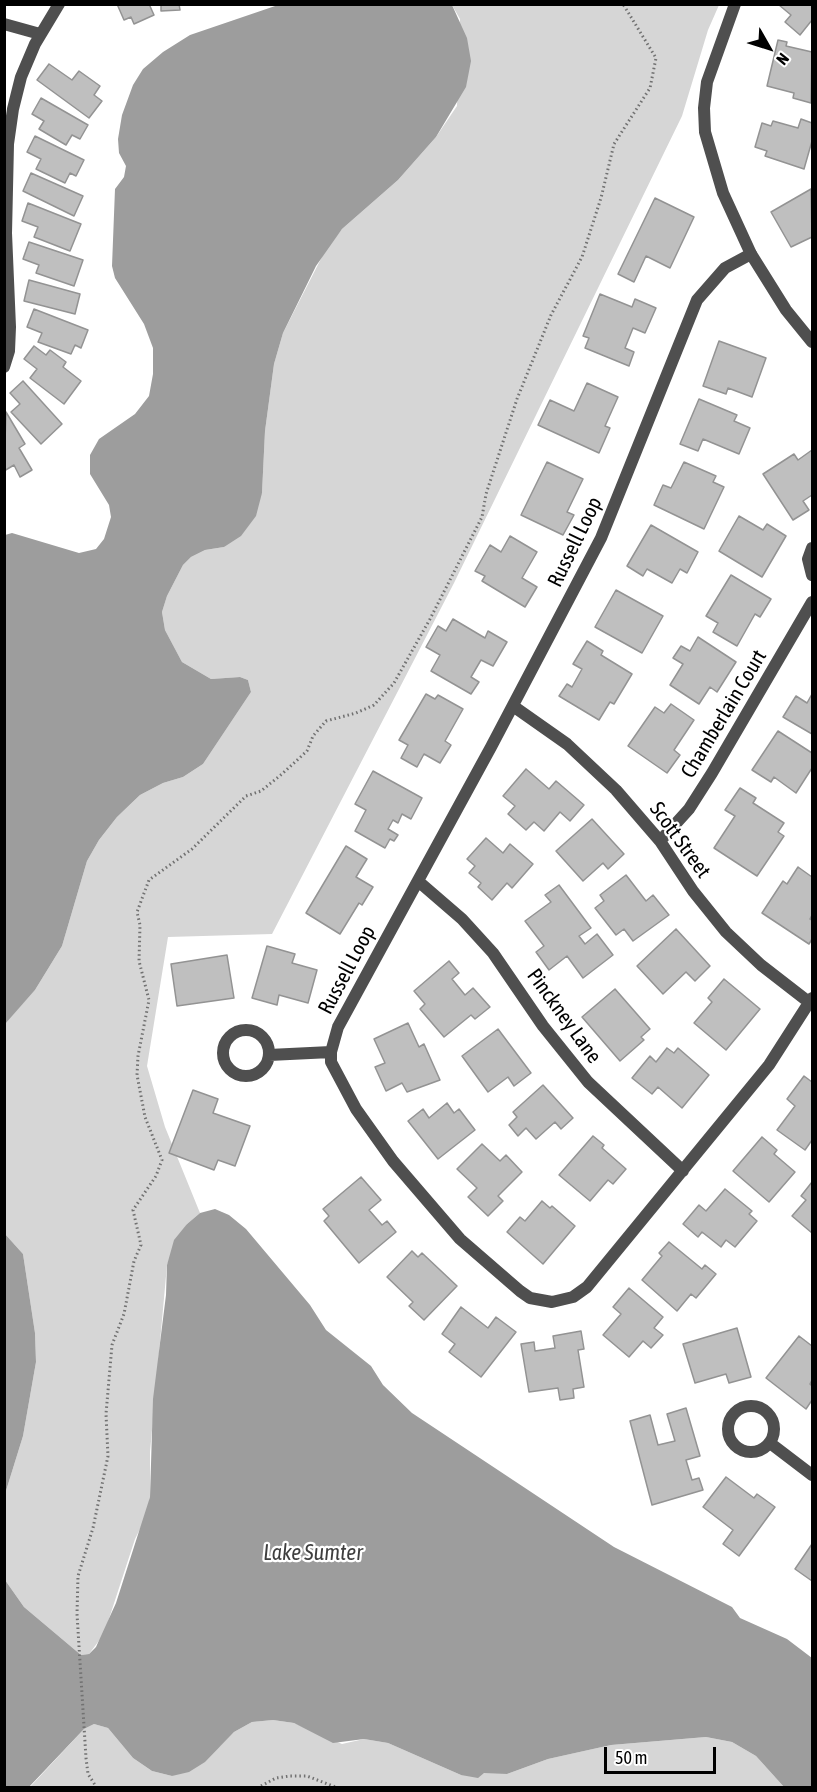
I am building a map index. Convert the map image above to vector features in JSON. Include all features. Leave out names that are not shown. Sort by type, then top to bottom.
[{"type":"street","points":[[5,365],[10,327],[6,193],[13,109],[21,77],[40,33],[59,4]]},
{"type":"street","points":[[735,4],[707,82],[705,124],[723,193],[751,254],[786,310],[813,342]]},
{"type":"street","points":[[4,24],[40,33]]},
{"type":"street","name":"Russell Loop","points":[[331,1052],[338,1026],[513,706],[601,538],[697,300],[725,268],[751,254]]},
{"type":"street","points":[[813,548],[808,559],[813,574]]},
{"type":"street","name":"Chamberlain Court","points":[[660,841],[689,809],[813,602]]},
{"type":"street","name":"Scott Street","points":[[513,706],[567,744],[596,770],[660,841],[693,891],[726,932],[761,965],[811,1001]]},
{"type":"street","name":"Pinckney Lane","points":[[418,881],[462,919],[493,953],[543,1026],[588,1082],[683,1171]]},
{"type":"street","points":[[269,1055],[331,1052],[335,1074],[356,1109],[393,1161],[460,1239],[525,1294],[540,1301],[562,1301],[587,1287],[769,1065],[811,1001]]},
{"type":"street","points":[[770,1443],[813,1475]]},
{"type":"path","points":[[97,1788],[88,1774],[86,1758],[77,1614],[78,1576],[93,1528],[108,1456],[106,1414],[112,1345],[124,1314],[134,1261],[141,1245],[133,1210],[156,1176],[162,1160],[145,1117],[137,1075],[138,1056],[149,1000],[139,961],[140,925],[137,912],[148,880],[192,849],[246,796],[261,791],[282,774],[307,751],[313,736],[326,721],[356,713],[374,705],[394,683],[435,609],[482,517],[486,494],[517,399],[551,315],[582,258],[601,198],[614,144],[650,88],[656,58],[623,4]]},
{"type":"path","points":[[257,1788],[276,1778],[307,1776],[338,1788]]},
{"type":"shaded area","points":[[452,5],[719,5],[708,30],[682,116],[454,583],[272,934],[168,937],[147,1066],[165,1127],[200,1213],[187,1224],[167,1265],[150,1452],[150,1497],[146,1517],[135,1539],[104,1634],[89,1654],[81,1655],[24,1607],[5,1580],[5,1494],[23,1436],[36,1362],[35,1333],[23,1254],[5,1234],[4,1024],[35,990],[62,946],[87,861],[99,840],[117,817],[140,795],[163,783],[183,777],[203,764],[251,692],[248,680],[240,677],[211,679],[182,662],[165,630],[162,612],[167,596],[183,565],[191,557],[205,550],[224,547],[262,493],[265,431],[274,364],[283,333],[326,249],[342,229],[398,180],[436,137],[457,106],[460,19]]},
{"type":"shaded area","points":[[273,1720],[294,1723],[342,1744],[364,1739],[388,1743],[461,1775],[497,1772],[507,1774],[548,1759],[611,1745],[706,1737],[732,1742],[756,1756],[784,1787],[29,1788],[84,1729],[94,1724],[108,1728],[133,1758],[152,1771],[172,1776],[220,1746],[234,1732],[252,1722]]},
{"type":"water","points":[[281,4],[452,5],[467,38],[471,61],[466,87],[436,137],[398,180],[342,229],[316,266],[283,333],[274,364],[265,431],[262,493],[256,516],[241,536],[224,547],[205,550],[191,557],[183,565],[167,596],[162,612],[165,630],[182,662],[211,679],[240,677],[248,680],[251,692],[203,764],[183,777],[163,783],[140,795],[117,817],[99,840],[87,861],[62,946],[35,990],[5,1024],[5,535],[12,533],[79,553],[96,549],[104,539],[111,517],[109,505],[90,474],[90,455],[99,439],[135,414],[149,396],[153,374],[153,348],[144,324],[115,278],[112,266],[115,189],[124,177],[126,166],[119,153],[118,139],[122,115],[133,85],[143,69],[163,52],[190,35]]},
{"type":"water","name":"Lake Sumter","points":[[215,1209],[229,1215],[246,1229],[310,1305],[326,1330],[371,1366],[383,1385],[412,1413],[614,1547],[732,1607],[740,1618],[787,1639],[812,1658],[812,1787],[784,1787],[756,1756],[732,1742],[706,1737],[611,1745],[548,1759],[507,1774],[484,1773],[478,1778],[461,1775],[388,1743],[364,1739],[333,1743],[294,1723],[273,1720],[252,1722],[234,1732],[205,1762],[189,1772],[172,1776],[152,1771],[133,1758],[108,1728],[94,1724],[84,1729],[29,1787],[5,1787],[5,1580],[24,1607],[81,1655],[89,1654],[96,1647],[116,1603],[150,1497],[153,1399],[166,1295],[167,1265],[174,1240],[187,1224],[200,1213]]},
{"type":"water","points":[[5,1234],[23,1254],[35,1333],[36,1362],[23,1436],[5,1494]]},
{"type":"building","points":[[117,4],[149,4],[154,15],[134,24],[131,17],[124,20]]},
{"type":"building","points":[[161,4],[179,4],[180,10],[161,11]]},
{"type":"building","points":[[812,4],[812,20],[800,35],[785,22],[791,15],[779,5]]},
{"type":"building","points":[[778,40],[787,42],[786,46],[812,52],[811,103],[793,98],[794,93],[767,86]]},
{"type":"building","points":[[49,64],[72,80],[79,71],[100,86],[94,95],[102,101],[89,118],[37,80]]},
{"type":"building","points":[[41,98],[88,125],[80,139],[72,135],[66,145],[39,129],[44,121],[32,114]]},
{"type":"building","points":[[801,119],[812,123],[812,141],[804,169],[765,156],[767,151],[755,147],[762,123],[771,126],[773,121],[798,128]]},
{"type":"building","points":[[35,136],[84,160],[76,176],[70,173],[65,183],[36,169],[41,159],[27,152]]},
{"type":"building","points":[[31,173],[83,196],[74,216],[23,191]]},
{"type":"building","points":[[811,189],[812,237],[791,247],[771,212]]},
{"type":"building","points":[[655,198],[694,217],[670,268],[646,256],[634,282],[618,274]]},
{"type":"building","points":[[28,203],[81,224],[70,251],[34,237],[38,227],[22,221]]},
{"type":"building","points":[[29,242],[83,260],[74,286],[36,273],[39,265],[23,259]]},
{"type":"building","points":[[29,280],[80,294],[75,314],[24,301]]},
{"type":"building","points":[[600,294],[632,307],[635,299],[656,308],[645,333],[633,328],[625,348],[634,352],[629,366],[585,348],[589,338],[583,336]]},
{"type":"building","points":[[34,309],[88,330],[81,348],[75,345],[71,354],[38,342],[42,333],[27,327]]},
{"type":"building","points":[[719,341],[766,358],[752,397],[728,388],[726,394],[703,386]]},
{"type":"building","points":[[34,346],[46,355],[50,350],[66,362],[63,367],[81,381],[64,404],[30,378],[37,369],[24,359]]},
{"type":"building","points":[[23,381],[62,424],[41,444],[11,412],[20,404],[10,393]]},
{"type":"building","points":[[587,383],[618,397],[605,426],[610,428],[599,453],[538,425],[550,400],[574,411]]},
{"type":"building","points":[[699,399],[737,415],[734,421],[750,428],[739,454],[703,439],[698,451],[680,444]]},
{"type":"building","points":[[6,412],[25,444],[19,448],[32,470],[20,477],[14,465],[4,471]]},
{"type":"building","points":[[812,450],[812,495],[803,501],[809,510],[793,520],[763,474],[794,454],[798,460]]},
{"type":"building","points":[[547,462],[583,479],[567,512],[574,515],[563,535],[521,515]]},
{"type":"building","points":[[684,462],[716,476],[713,482],[724,487],[704,529],[654,505],[663,485],[671,488]]},
{"type":"building","points":[[739,516],[763,530],[767,524],[786,536],[762,577],[719,551]]},
{"type":"building","points":[[651,525],[698,552],[687,573],[680,569],[672,583],[647,569],[643,576],[627,566]]},
{"type":"building","points":[[510,536],[537,552],[522,578],[537,587],[525,607],[482,581],[485,576],[475,571],[490,545],[501,552]]},
{"type":"building","points":[[731,575],[771,599],[760,617],[755,614],[737,646],[713,632],[718,623],[706,616]]},
{"type":"building","points":[[616,590],[663,616],[642,653],[595,627]]},
{"type":"building","points":[[453,619],[485,638],[488,631],[507,642],[493,666],[481,660],[471,677],[479,682],[471,694],[431,671],[440,655],[426,647],[438,626],[446,631]]},
{"type":"building","points":[[698,637],[736,662],[717,692],[710,687],[699,704],[670,685],[683,664],[673,658],[681,646],[690,651]]},
{"type":"building","points":[[587,641],[603,651],[601,655],[632,674],[614,704],[610,702],[599,720],[559,696],[567,684],[572,687],[582,669],[573,664]]},
{"type":"building","points":[[426,694],[435,699],[438,695],[463,709],[445,741],[451,745],[440,763],[424,754],[417,767],[401,758],[408,745],[399,740]]},
{"type":"building","points":[[812,694],[812,734],[783,717],[796,696],[807,703]]},
{"type":"building","points":[[671,704],[694,720],[674,750],[680,755],[667,773],[628,746],[655,707],[664,713]]},
{"type":"building","points":[[778,731],[812,753],[812,768],[796,793],[774,777],[771,782],[752,770]]},
{"type":"building","points":[[526,769],[549,789],[556,781],[584,805],[570,821],[560,812],[544,831],[534,822],[526,830],[508,814],[515,806],[503,796]]},
{"type":"building","points":[[373,771],[422,798],[411,819],[402,814],[398,823],[393,820],[388,829],[398,835],[394,841],[390,839],[385,848],[355,831],[366,810],[355,804]]},
{"type":"building","points":[[740,788],[756,798],[753,803],[784,823],[778,832],[784,836],[757,876],[714,848],[735,816],[725,810]]},
{"type":"building","points":[[592,819],[624,854],[608,869],[603,863],[583,881],[556,851]]},
{"type":"building","points":[[486,838],[503,853],[510,844],[533,864],[512,888],[507,883],[492,900],[478,887],[481,883],[469,873],[475,866],[467,859]]},
{"type":"building","points":[[346,846],[367,859],[356,877],[373,887],[362,905],[359,903],[340,934],[306,913]]},
{"type":"building","points":[[798,867],[812,877],[812,915],[810,919],[812,920],[812,939],[809,944],[762,913],[783,881],[787,884]]},
{"type":"building","points":[[626,875],[646,901],[653,895],[669,915],[633,941],[624,929],[616,935],[595,908],[604,901],[600,895]]},
{"type":"building","points":[[559,885],[591,928],[579,936],[585,944],[597,934],[613,955],[583,978],[567,956],[549,970],[536,952],[544,946],[525,921],[551,902],[545,895]]},
{"type":"building","points":[[676,929],[710,966],[695,981],[686,972],[663,994],[637,966]]},
{"type":"building","points":[[267,946],[295,954],[292,963],[317,970],[308,1003],[279,995],[277,1005],[252,998]]},
{"type":"building","points":[[227,955],[234,998],[177,1006],[171,964]]},
{"type":"building","points":[[449,961],[459,973],[452,979],[465,995],[473,988],[490,1007],[475,1019],[471,1015],[444,1037],[420,1009],[425,1004],[414,991]]},
{"type":"building","points":[[724,979],[760,1009],[726,1050],[694,1023],[712,1002],[708,998]]},
{"type":"building","points":[[615,989],[650,1029],[641,1037],[644,1040],[620,1061],[582,1017]]},
{"type":"building","points":[[408,1023],[419,1047],[424,1044],[440,1080],[407,1092],[402,1083],[386,1091],[375,1067],[385,1063],[374,1039]]},
{"type":"building","points":[[498,1029],[531,1073],[514,1086],[508,1077],[488,1092],[462,1056]]},
{"type":"building","points":[[667,1048],[674,1053],[678,1048],[709,1075],[682,1108],[658,1087],[652,1094],[632,1078],[650,1056],[656,1062]]},
{"type":"building","points":[[804,1076],[812,1082],[812,1140],[805,1150],[777,1130],[795,1106],[787,1099]]},
{"type":"building","points":[[543,1085],[573,1118],[561,1129],[555,1122],[536,1139],[526,1128],[518,1136],[509,1125],[517,1117],[513,1112]]},
{"type":"building","points":[[193,1090],[218,1099],[213,1113],[250,1126],[235,1166],[218,1160],[214,1170],[169,1153]]},
{"type":"building","points":[[447,1103],[454,1113],[459,1109],[475,1130],[438,1159],[408,1121],[423,1109],[429,1118]]},
{"type":"building","points":[[593,1136],[604,1145],[602,1148],[626,1169],[613,1184],[608,1180],[590,1201],[559,1175]]},
{"type":"building","points":[[762,1137],[777,1150],[774,1154],[795,1172],[769,1202],[733,1171]]},
{"type":"building","points":[[482,1144],[500,1161],[506,1155],[522,1172],[498,1196],[503,1201],[488,1216],[468,1197],[477,1188],[457,1169]]},
{"type":"building","points":[[361,1177],[381,1200],[369,1210],[382,1225],[387,1221],[396,1232],[359,1263],[324,1221],[329,1216],[323,1209]]},
{"type":"building","points":[[812,1182],[812,1233],[792,1216],[806,1200],[801,1196]]},
{"type":"building","points":[[725,1189],[752,1211],[749,1214],[757,1221],[735,1247],[726,1240],[721,1247],[702,1232],[698,1237],[683,1224],[699,1205],[706,1211]]},
{"type":"building","points":[[542,1201],[550,1208],[552,1206],[575,1226],[543,1264],[507,1232],[520,1217],[525,1221]]},
{"type":"building","points":[[669,1242],[702,1269],[705,1265],[716,1274],[696,1298],[691,1294],[677,1311],[642,1280],[662,1256],[659,1253]]},
{"type":"building","points":[[412,1251],[418,1257],[422,1253],[457,1286],[424,1320],[409,1306],[413,1302],[387,1277]]},
{"type":"building","points":[[629,1288],[663,1317],[654,1328],[663,1335],[651,1348],[643,1341],[629,1357],[603,1335],[621,1314],[613,1307]]},
{"type":"building","points":[[461,1307],[488,1328],[496,1317],[516,1332],[481,1377],[449,1352],[455,1344],[442,1334]]},
{"type":"building","points":[[737,1328],[751,1377],[729,1383],[726,1374],[695,1383],[683,1344]]},
{"type":"building","points":[[581,1331],[584,1349],[578,1350],[584,1387],[573,1389],[574,1398],[560,1400],[558,1388],[529,1392],[521,1344],[534,1342],[535,1351],[555,1348],[553,1336]]},
{"type":"building","points":[[799,1336],[812,1346],[810,1384],[812,1400],[806,1409],[766,1378]]},
{"type":"building","points":[[686,1408],[700,1456],[686,1460],[692,1480],[699,1478],[703,1490],[652,1505],[630,1421],[650,1415],[658,1445],[675,1441],[667,1414]]},
{"type":"building","points":[[726,1477],[754,1498],[757,1494],[775,1507],[739,1556],[723,1544],[733,1530],[703,1507]]},
{"type":"building","points":[[812,1544],[812,1581],[795,1569]]}]
